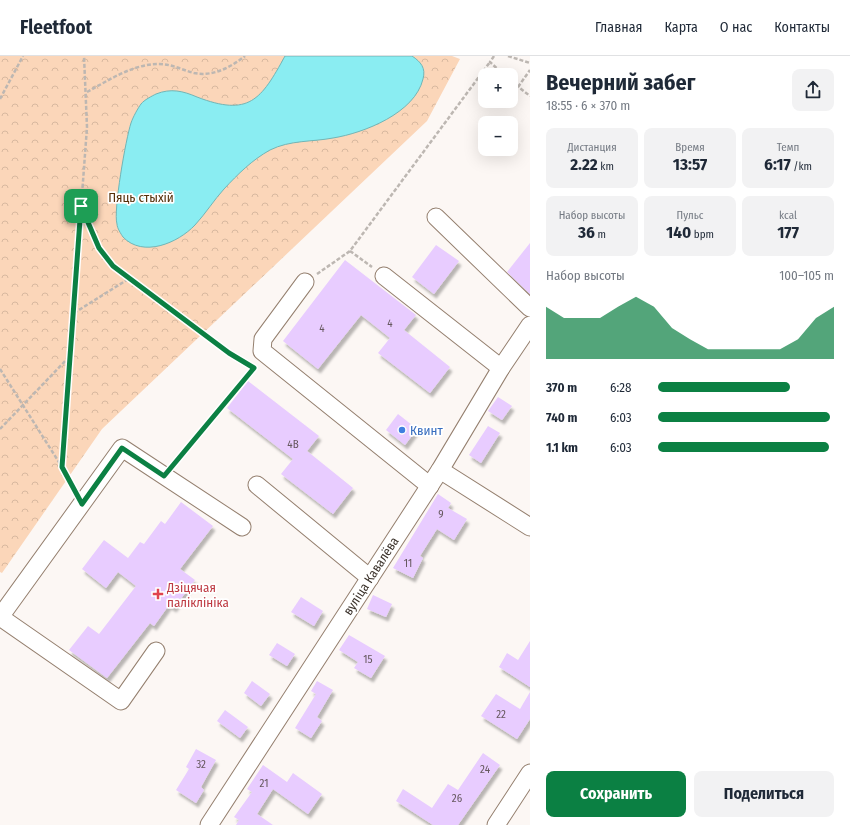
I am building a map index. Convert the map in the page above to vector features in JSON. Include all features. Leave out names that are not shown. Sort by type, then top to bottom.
[{"type":"street","points":[[436,217],[530,308]]},
{"type":"street","points":[[384,276],[501,368]]},
{"type":"street","points":[[305,282],[263,339],[262,351],[430,486]]},
{"type":"street","name":"вуліца Кавалёва","points":[[209,825],[430,486],[501,368],[530,325]]},
{"type":"street","points":[[156,651],[121,701],[0,617],[122,448],[242,527]]},
{"type":"street","points":[[440,470],[530,527]]},
{"type":"street","points":[[257,485],[370,578]]},
{"type":"street","points":[[496,825],[530,773]]},
{"type":"path","points":[[0,99],[23,56]]},
{"type":"path","points":[[62,467],[87,127],[87,92],[84,56]]},
{"type":"path","points":[[87,92],[124,72],[142,66],[159,64],[175,66],[195,74],[214,73],[230,67],[245,56]]},
{"type":"path","points":[[305,282],[350,251],[493,56]]},
{"type":"path","points":[[508,56],[530,63]]},
{"type":"path","points":[[490,62],[496,68]]},
{"type":"path","points":[[530,70],[518,87],[530,96]]},
{"type":"path","points":[[81,206],[99,248],[113,266],[229,353],[254,368]]},
{"type":"path","points":[[350,251],[384,276]]},
{"type":"path","points":[[73,314],[130,278]]},
{"type":"path","points":[[164,476],[266,354]]},
{"type":"path","points":[[0,429],[70,356]]},
{"type":"path","points":[[0,369],[62,467],[82,504]]},
{"type":"green space","name":"Пяць стыхій","points":[[0,56],[452,56],[460,59],[427,121],[102,429],[2,573],[0,572]]},
{"type":"water","points":[[285,56],[412,56],[422,66],[424,75],[418,91],[410,102],[387,119],[373,126],[345,135],[285,144],[263,154],[251,163],[220,193],[203,216],[188,232],[170,242],[160,246],[140,247],[123,237],[119,231],[116,217],[118,190],[131,123],[141,104],[161,92],[177,91],[215,103],[229,105],[241,104],[252,100],[260,94]]},
{"type":"building","points":[[530,243],[530,294],[507,272]]},
{"type":"building","points":[[436,245],[459,261],[434,294],[412,277]]},
{"type":"building","points":[[345,260],[416,315],[404,330],[450,367],[430,393],[378,353],[390,338],[361,315],[318,369],[283,341]]},
{"type":"building","points":[[248,381],[319,436],[307,451],[353,488],[333,514],[281,474],[293,459],[227,408]]},
{"type":"building","points":[[498,397],[512,406],[502,420],[488,411]]},
{"type":"building","name":"Квинт","points":[[398,414],[417,429],[405,445],[386,430]]},
{"type":"building","points":[[488,426],[500,433],[481,463],[469,455]]},
{"type":"building","points":[[438,494],[451,503],[448,508],[467,519],[454,540],[437,529],[420,556],[423,558],[413,578],[393,568]]},
{"type":"building","name":"Дзіцячая паліклініка","points":[[181,502],[213,526],[180,569],[195,580],[174,608],[169,605],[154,626],[150,623],[107,678],[69,650],[88,626],[99,634],[136,586],[118,572],[106,588],[82,569],[104,540],[128,558],[140,542],[144,544],[161,521],[165,524]]},
{"type":"building","points":[[373,595],[392,604],[386,617],[367,609]]},
{"type":"building","points":[[301,597],[323,611],[314,626],[291,612]]},
{"type":"building","points":[[349,635],[385,656],[371,678],[354,668],[358,662],[339,650]]},
{"type":"building","points":[[530,641],[530,687],[499,667],[507,653],[518,660]]},
{"type":"building","points":[[277,643],[295,654],[287,666],[269,655]]},
{"type":"building","points":[[252,681],[270,694],[261,706],[244,693]]},
{"type":"building","points":[[317,681],[333,690],[317,717],[322,721],[311,738],[295,728],[316,694],[311,691]]},
{"type":"building","points":[[530,692],[530,719],[517,739],[481,716],[496,694],[520,709]]},
{"type":"building","points":[[225,710],[248,727],[240,738],[217,721]]},
{"type":"building","points":[[196,749],[216,760],[201,787],[204,790],[196,803],[176,790],[189,769],[186,767]]},
{"type":"building","points":[[483,753],[500,765],[458,825],[433,825],[396,801],[403,789],[432,808],[448,784],[458,790]]},
{"type":"building","points":[[263,765],[287,782],[293,773],[322,794],[308,814],[273,789],[257,814],[273,825],[236,825],[239,820],[234,817],[252,792],[247,789]]},
{"type":"place","name":"Квинт","points":[[402,430]]},
{"type":"place","name":"Дзіцячая паліклініка","points":[[158,594]]},
{"type":"route","points":[[81,206],[99,248],[113,266],[229,353],[254,368],[164,476],[122,448],[82,504],[62,467],[81,206]]}]
